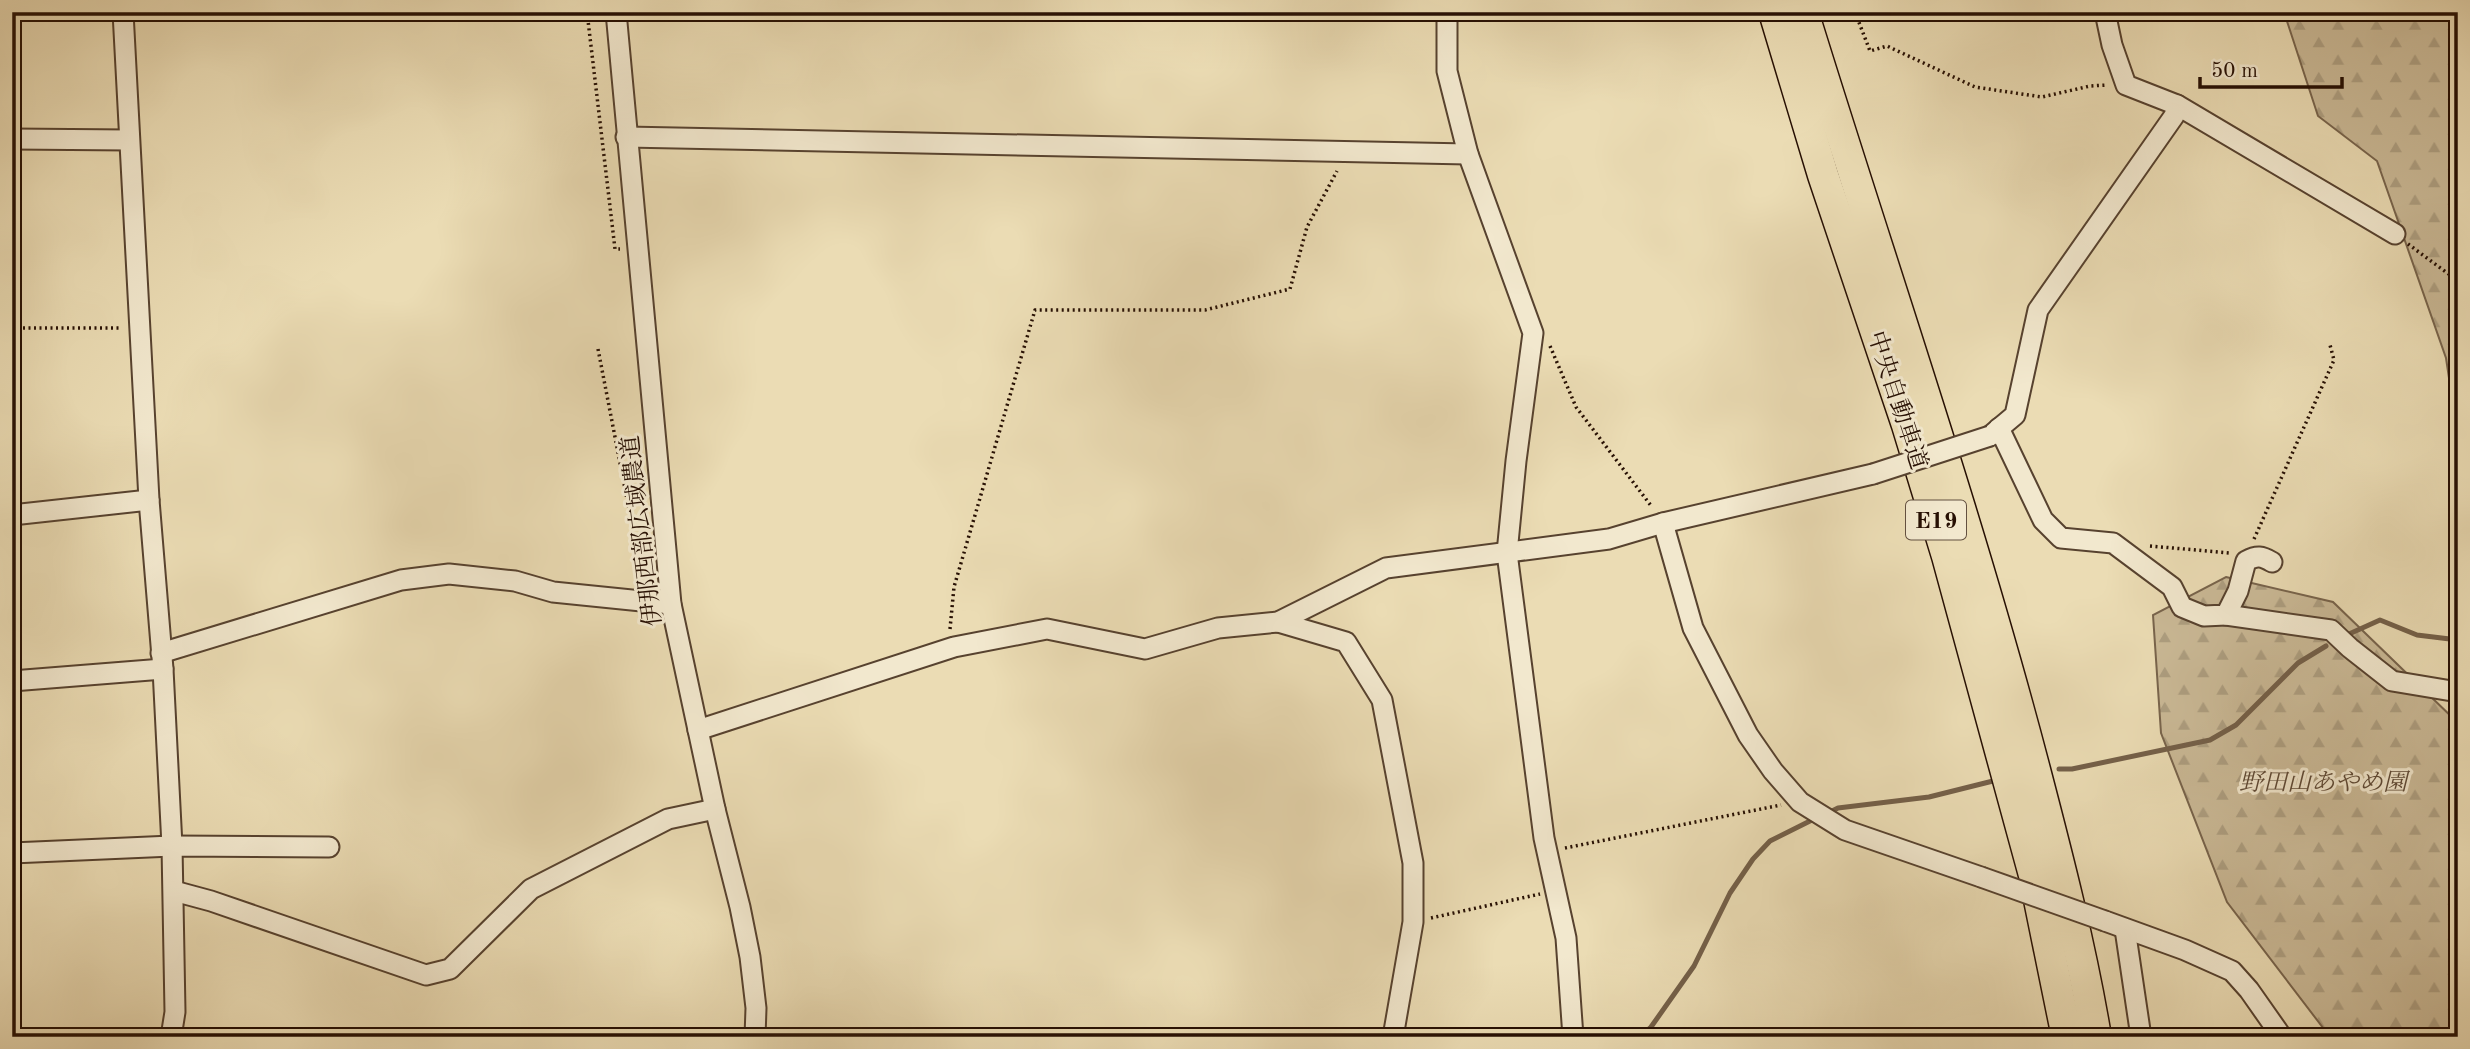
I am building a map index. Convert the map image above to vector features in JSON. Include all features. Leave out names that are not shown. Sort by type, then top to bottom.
[{"type":"highway","name":"中央自動車道","points":[[1774,12],[1823,175],[1907,425],[1947,556],[2034,875],[2067,1037]]},
{"type":"highway","name":"中央自動車道","points":[[1803,12],[1982,577],[2060,870],[2096,1037]]},
{"type":"street","points":[[123,12],[149,500],[162,661],[172,846],[175,1012],[171,1037]]},
{"type":"street","name":"伊那西部広域農道","points":[[615,12],[671,604],[750,957],[755,1037]]},
{"type":"street","points":[[1447,12],[1447,71],[1468,153],[1533,334],[1507,553],[1547,851],[1566,938],[1573,1037]]},
{"type":"street","points":[[2105,12],[2112,45],[2126,85],[2177,105],[2395,234]]},
{"type":"street","points":[[698,730],[949,648],[1046,629],[1145,649],[1217,628],[1278,622],[1386,569],[1609,539],[1663,523],[1872,474],[1994,432],[2015,415],[2038,310],[2175,116],[2177,105]]},
{"type":"street","points":[[626,137],[1468,153]]},
{"type":"street","points":[[12,139],[129,140]]},
{"type":"street","points":[[1994,432],[2043,520],[2061,538],[2113,543],[2172,587],[2182,607],[2204,616],[2226,615],[2331,630],[2392,681],[2458,692]]},
{"type":"street","points":[[12,515],[149,500]]},
{"type":"street","points":[[1663,523],[1693,628],[1748,735],[1773,771],[1800,802],[1845,830],[2185,950],[2232,971],[2282,1037]]},
{"type":"street","points":[[2226,615],[2238,591],[2246,561],[2262,556],[2272,562]]},
{"type":"street","points":[[12,681],[162,661],[401,580],[449,574],[515,582],[553,592],[671,604]]},
{"type":"street","points":[[1278,622],[1346,642],[1382,700],[1413,863],[1413,922],[1393,1037]]},
{"type":"street","points":[[174,891],[211,901],[426,975],[450,969],[531,889],[668,819],[715,809]]},
{"type":"street","points":[[12,853],[172,846],[329,847]]},
{"type":"street","points":[[2125,929],[2141,1037]]},
{"type":"path","points":[[587,12],[615,249],[636,248]]},
{"type":"path","points":[[1698,12],[1726,15],[1734,12]]},
{"type":"path","points":[[1855,12],[1870,51],[1887,46],[1975,87],[2042,97],[2090,86],[2126,85]]},
{"type":"path","points":[[949,648],[954,587],[1035,310],[1205,310],[1290,289],[1307,227],[1348,151]]},
{"type":"path","points":[[2395,234],[2450,275],[2458,285]]},
{"type":"path","points":[[1530,327],[1540,323],[1576,407],[1663,523]]},
{"type":"path","points":[[12,328],[140,328]]},
{"type":"path","points":[[2249,549],[2334,360],[2330,345]]},
{"type":"path","points":[[598,349],[646,601]]},
{"type":"path","points":[[2113,543],[2235,554]]},
{"type":"path","points":[[1547,851],[1800,802]]},
{"type":"path","points":[[1413,922],[1555,890]]},
{"type":"green space","points":[[2284,12],[2458,12],[2458,438],[2446,358],[2377,161],[2318,116]]},
{"type":"green space","name":"野田山あやめ園","points":[[2226,577],[2333,602],[2458,723],[2458,1037],[2330,1037],[2227,902],[2161,733],[2153,615]]},
{"type":"waterway","points":[[2349,634],[2380,620],[2417,635],[2458,640]]},
{"type":"waterway","points":[[2059,769],[2072,769],[2210,740],[2236,725],[2298,663],[2326,646]]},
{"type":"waterway","points":[[1828,813],[1838,808],[1929,797],[1993,781]]},
{"type":"waterway","points":[[1640,1037],[1651,1027],[1694,966],[1730,893],[1753,859],[1770,841],[1816,818]]}]
